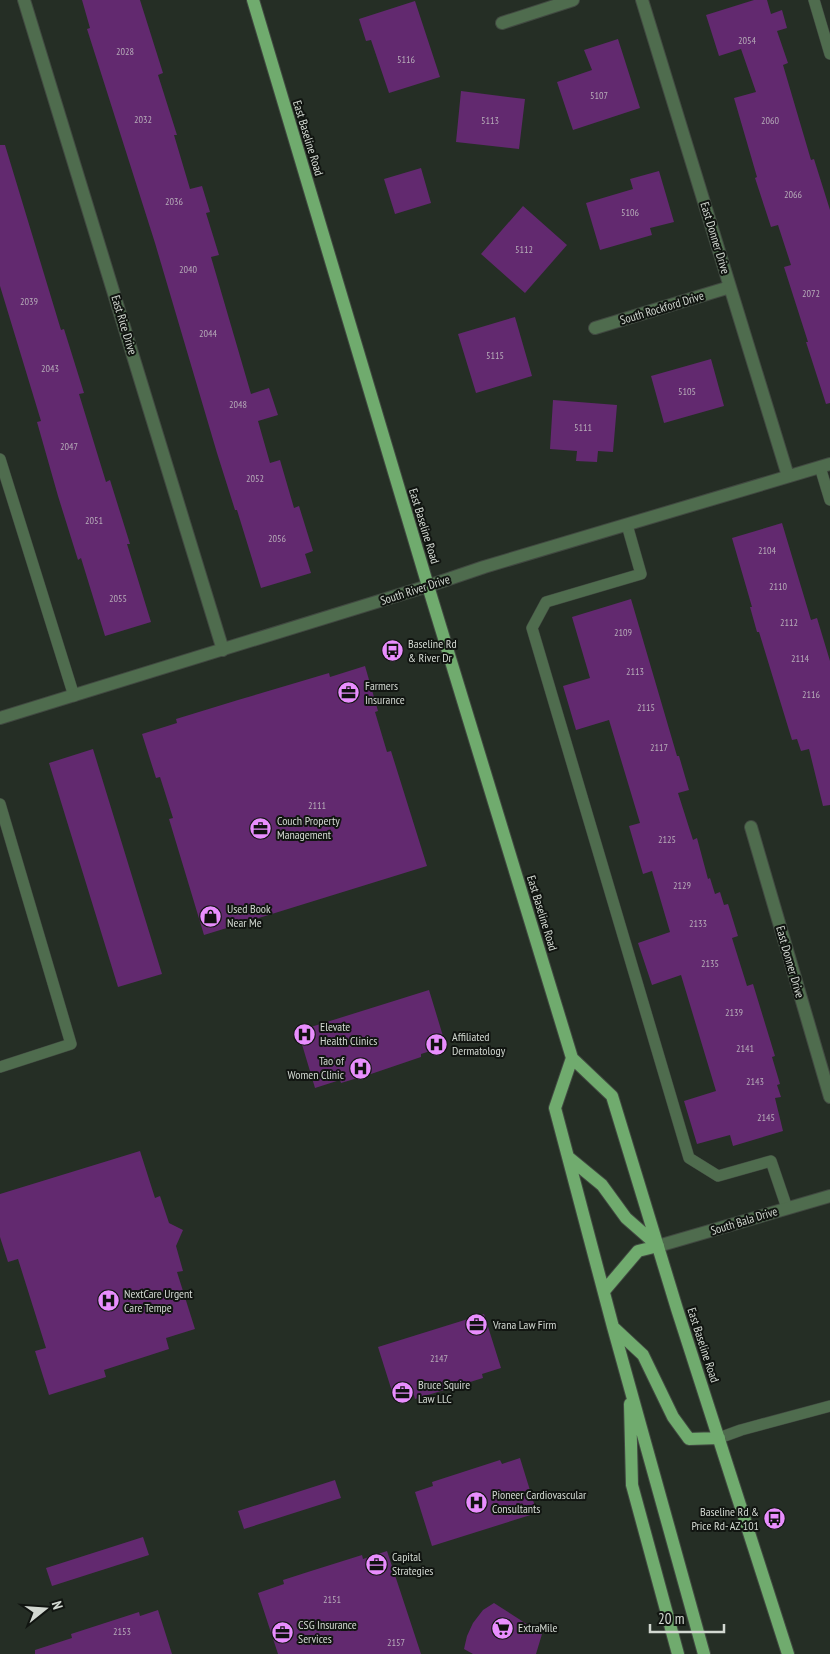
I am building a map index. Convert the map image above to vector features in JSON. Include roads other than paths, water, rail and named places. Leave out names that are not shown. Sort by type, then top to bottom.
[{"type":"main road","name":"East Baseline Road","points":[[252,0],[572,1058],[612,1096],[788,1654]]},
{"type":"main road","points":[[572,1058],[555,1108],[613,1327],[704,1654]]},
{"type":"main road","points":[[568,1157],[602,1184],[626,1218],[658,1246]]},
{"type":"main road","points":[[604,1291],[638,1251],[658,1246]]},
{"type":"main road","points":[[613,1327],[643,1355],[674,1417],[689,1439],[719,1438]]},
{"type":"main road","points":[[629,1384],[632,1485],[678,1654]]},
{"type":"street","name":"East Rice Drive","points":[[24,0],[223,650]]},
{"type":"street","points":[[502,23],[573,0]]},
{"type":"street","name":"East Donner Drive","points":[[642,0],[788,476]]},
{"type":"street","name":"South Rockford Drive","points":[[595,328],[730,287]]},
{"type":"street","name":"South River Drive","points":[[0,718],[223,650],[484,567],[825,466]]},
{"type":"street","name":"East Donner Drive","points":[[750,827],[830,1097]]},
{"type":"street","name":"South Bala Drive","points":[[658,1246],[830,1196]]},
{"type":"lane","points":[[814,0],[830,54]]},
{"type":"lane","points":[[0,459],[74,696]]},
{"type":"lane","points":[[825,466],[830,500]]},
{"type":"lane","points":[[627,526],[641,574],[546,602],[532,628],[689,1158],[718,1176],[771,1161],[787,1208]]},
{"type":"lane","points":[[0,804],[71,1044],[0,1067]]},
{"type":"lane","points":[[719,1438],[741,1430],[830,1406]]},
{"type":"place","name":"Baseline Rd & River Dr","points":[[392,651]]},
{"type":"place","name":"Farmers Insurance","points":[[349,693]]},
{"type":"place","name":"Couch Property Management","points":[[261,828]]},
{"type":"place","name":"Used Book Near Me","points":[[211,916]]},
{"type":"place","name":"Elevate Health Clinics","points":[[304,1034]]},
{"type":"place","name":"Affiliated Dermatology","points":[[436,1044]]},
{"type":"place","name":"Tao of Women Clinic","points":[[360,1068]]},
{"type":"place","name":"NextCare Urgent Care Tempe","points":[[108,1301]]},
{"type":"place","name":"Vrana Law Firm","points":[[477,1325]]},
{"type":"place","name":"Bruce Squire Law LLC","points":[[402,1392]]},
{"type":"place","name":"Pioneer Cardiovascular Consultants","points":[[476,1502]]},
{"type":"place","name":"Baseline Rd & Price Rd- AZ 101","points":[[775,1519]]},
{"type":"place","name":"Capital Strategies","points":[[376,1564]]},
{"type":"place","name":"ExtraMile","points":[[502,1628]]},
{"type":"place","name":"CSG Insurance Services","points":[[282,1632]]}]
